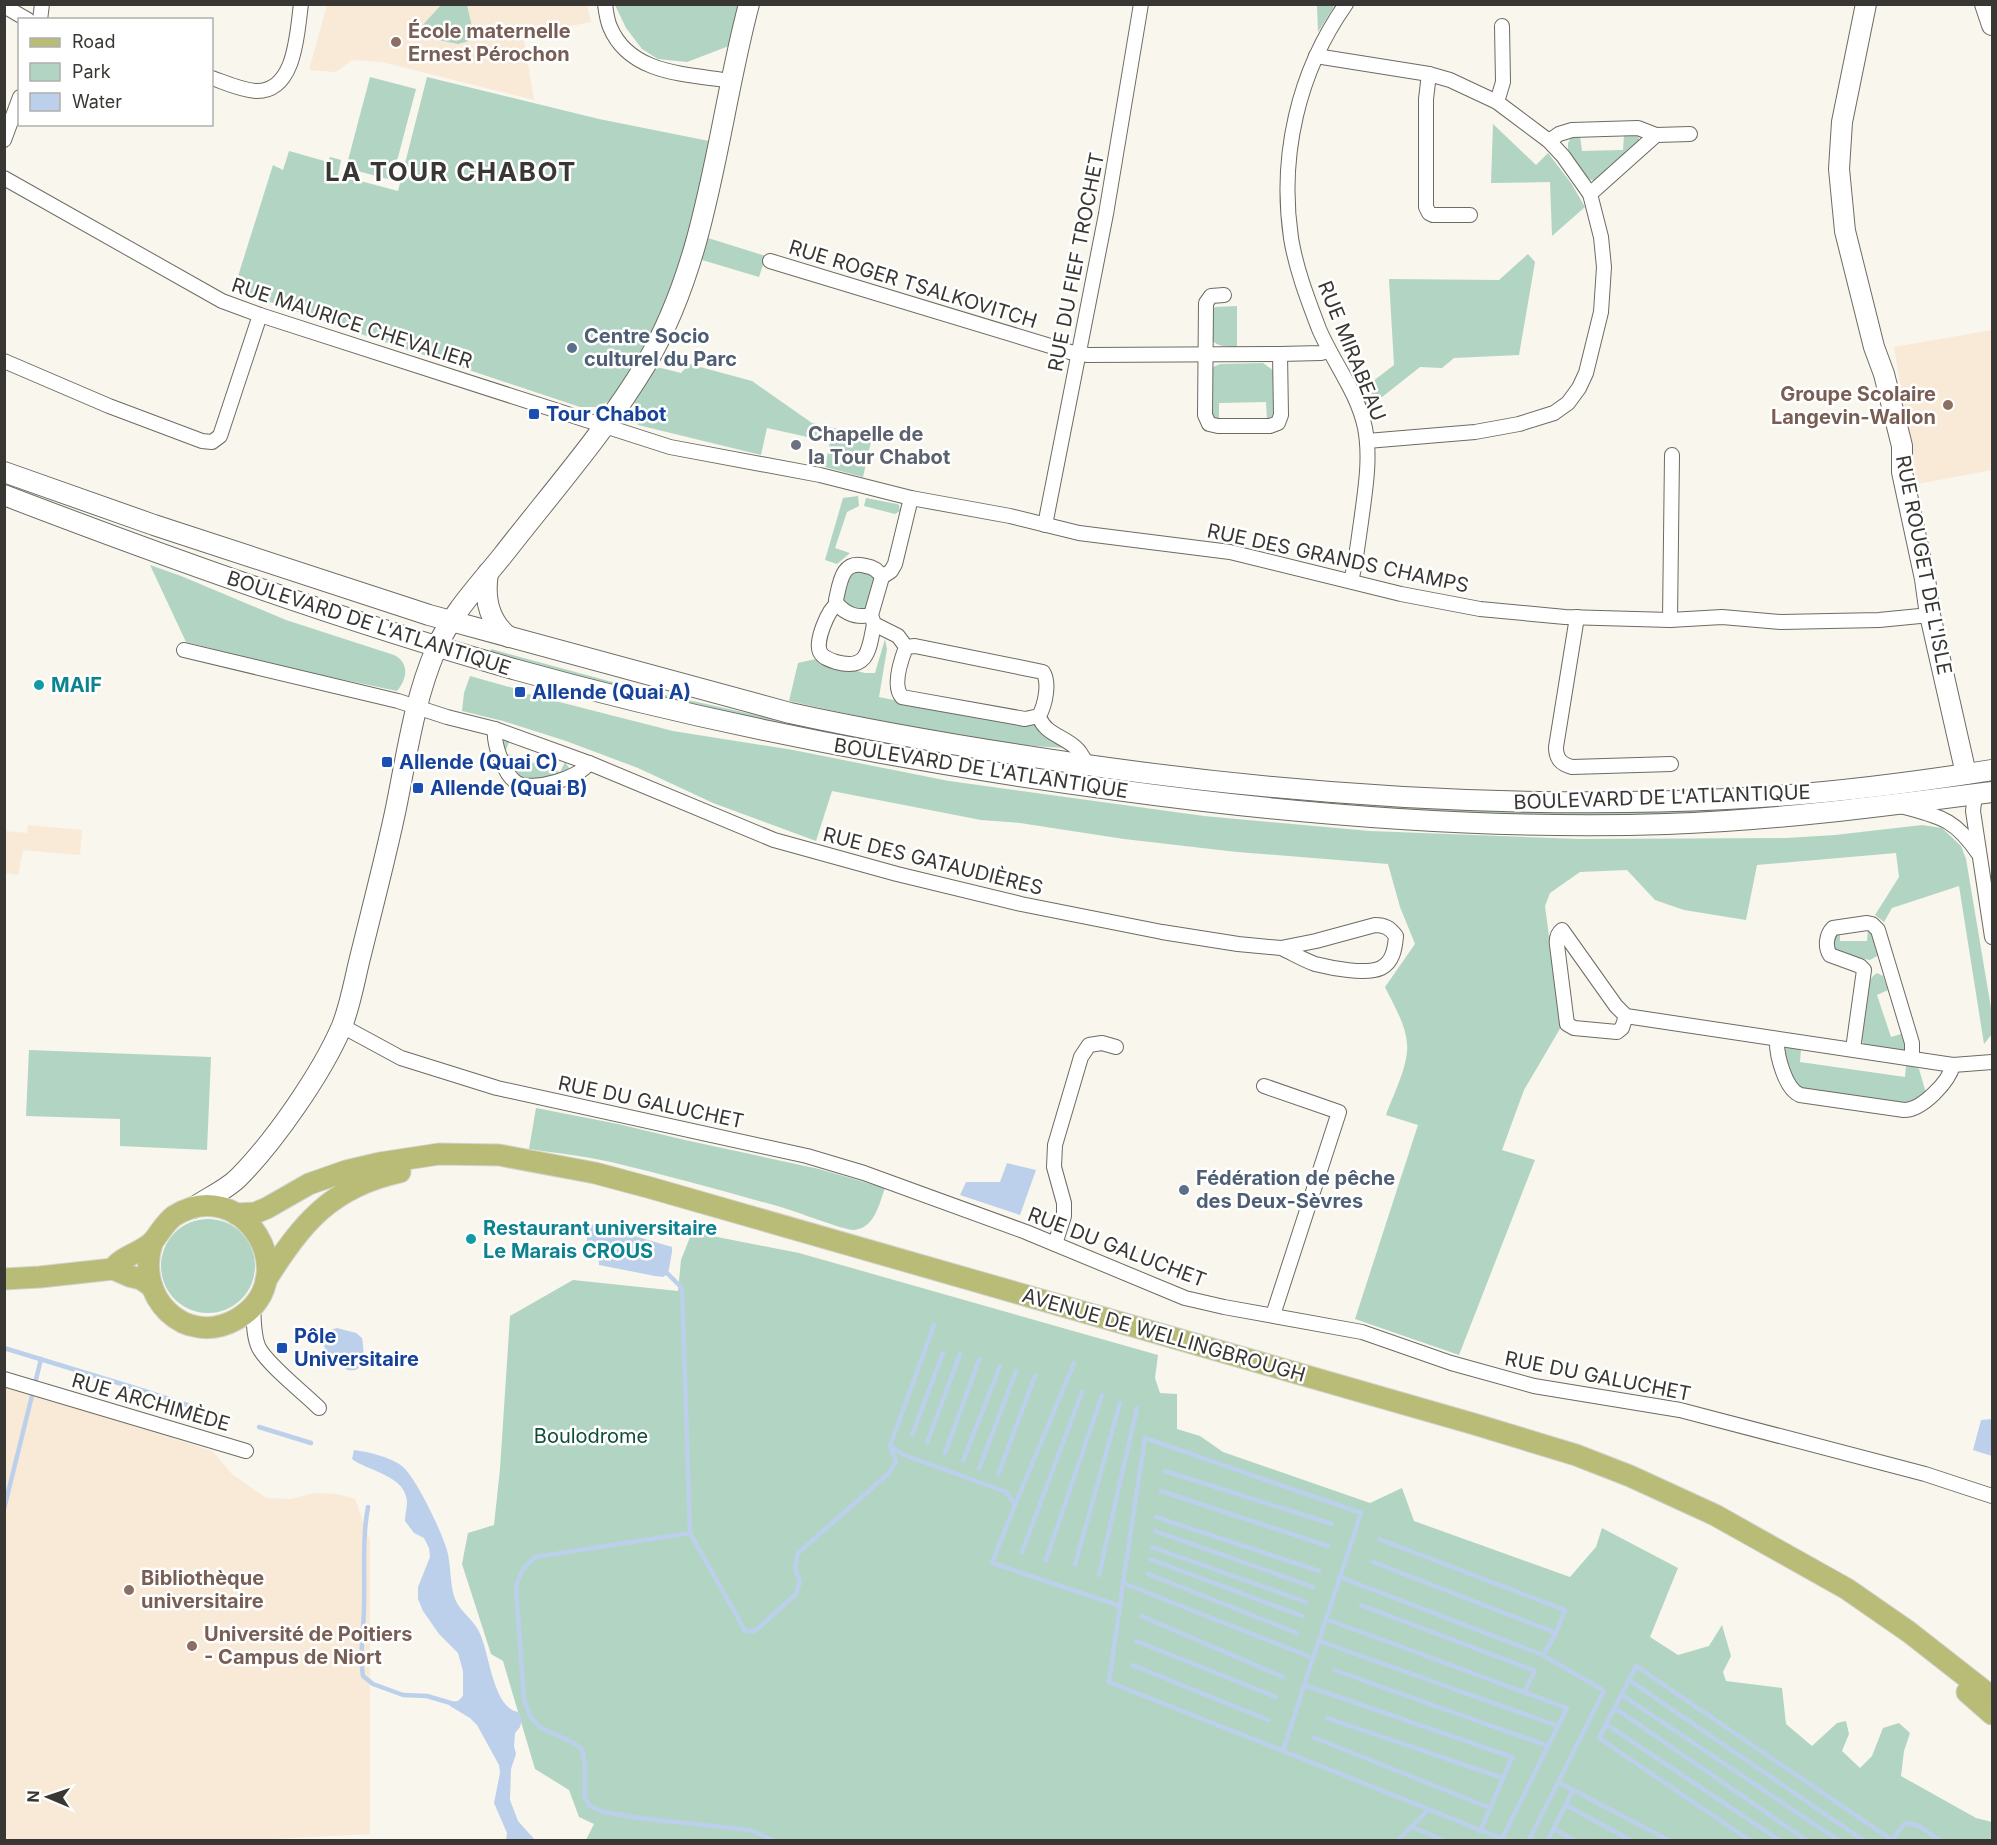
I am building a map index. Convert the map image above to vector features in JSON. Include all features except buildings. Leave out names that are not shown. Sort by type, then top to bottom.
[{"type":"main road","points":[[530,1161],[439,1165],[365,1182],[332,1201],[316,1214],[290,1244],[253,1305],[235,1320],[213,1326],[190,1324],[170,1314],[162,1306],[151,1286],[147,1263],[153,1241],[164,1224],[236,1180],[297,1103],[342,1026],[394,817],[403,766],[424,681],[438,646],[451,622],[605,425],[648,361],[666,324],[697,241],[748,4]]},
{"type":"main road","name":"RUE ROUGET DE L'ISLE","points":[[1866,4],[1842,122],[1839,168],[1845,231],[1902,446],[1902,472],[1925,579],[1930,615],[1966,774]]},
{"type":"main road","points":[[1984,4],[1992,25]]},
{"type":"main road","name":"BOULEVARD DE L'ATLANTIQUE","points":[[4,472],[154,525],[451,622],[737,700],[822,720],[986,750],[1179,778],[1426,799],[1548,803],[1755,798],[1846,790],[1992,770]]},
{"type":"main road","name":"BOULEVARD DE L'ATLANTIQUE","points":[[4,495],[251,587],[438,646],[593,690],[829,744],[1020,777],[1215,803],[1394,819],[1570,825],[1678,824],[1765,819],[1984,793]]},
{"type":"main road","points":[[488,573],[487,604],[494,621],[511,638]]},
{"type":"main road","points":[[193,1208],[211,1206],[233,1212],[255,1213],[323,1178],[380,1162],[413,1157],[473,1153],[530,1161]]},
{"type":"main road","name":"AVENUE DE WELLINGBROUGH","points":[[530,1161],[595,1173],[651,1188],[1576,1455],[1630,1476],[1715,1515],[1847,1589],[1909,1632],[1992,1697]]},
{"type":"main road","points":[[233,1212],[236,1180]]},
{"type":"main road","points":[[233,1212],[254,1228],[264,1247],[266,1281]]},
{"type":"main road","points":[[113,1269],[121,1260],[131,1257],[153,1241]]},
{"type":"main road","points":[[4,1279],[113,1269],[141,1279],[151,1286]]},
{"type":"main road","name":"AVENUE DE WELLINGBROUGH","points":[[1782,1553],[1899,1637],[1992,1714]]},
{"type":"street","points":[[213,78],[245,89],[263,91],[279,83],[292,61],[301,4]]},
{"type":"street","points":[[604,4],[616,38],[625,50],[636,58],[663,70],[731,81]]},
{"type":"street","name":"RUE DU FIEF TROCHET","points":[[1045,525],[1106,214],[1141,4]]},
{"type":"street","name":"RUE MIRABEAU","points":[[1346,4],[1332,23],[1316,56],[1299,101],[1293,126],[1288,210],[1296,261],[1306,293],[1329,351],[1360,412],[1367,441],[1367,477],[1351,581]]},
{"type":"street","points":[[4,6],[25,18]]},
{"type":"street","points":[[1497,102],[1503,82],[1502,26]]},
{"type":"street","points":[[1316,56],[1429,74],[1450,80],[1497,102],[1548,141],[1563,156],[1590,194],[1601,237],[1604,267],[1601,312],[1586,373],[1568,403],[1554,412],[1519,424],[1475,432],[1367,441]]},
{"type":"street","points":[[1429,74],[1426,99],[1426,207],[1433,215],[1470,215]]},
{"type":"street","points":[[4,140],[18,102]]},
{"type":"street","points":[[1548,141],[1558,134],[1572,130],[1638,128],[1656,135],[1690,134]]},
{"type":"street","points":[[1590,194],[1656,135]]},
{"type":"street","name":"RUE MAURICE CHEVALIER","points":[[4,178],[203,291],[260,315],[605,425]]},
{"type":"street","name":"RUE ROGER TSALKOVITCH","points":[[770,261],[1088,355],[1280,354],[1329,351]]},
{"type":"street","points":[[1224,295],[1211,296],[1206,303],[1205,415],[1209,424],[1270,426],[1278,423],[1281,415],[1280,354]]},
{"type":"street","points":[[4,361],[119,410],[202,441],[212,442],[220,436],[260,315]]},
{"type":"street","name":"RUE DES GRANDS CHAMPS","points":[[605,425],[670,447],[820,475],[911,498],[1010,516],[1096,536],[1230,552],[1401,594],[1489,611],[1670,620],[1722,617],[1781,621],[1879,620],[1930,615]]},
{"type":"street","points":[[1670,620],[1672,455]]},
{"type":"street","points":[[837,604],[831,608],[826,617],[819,646],[821,654],[826,658],[850,665],[860,663],[864,660],[882,577],[891,571],[895,564],[911,498]]},
{"type":"street","points":[[882,577],[879,572],[868,566],[852,564],[843,572],[836,600],[837,604],[850,615],[872,620],[898,636],[906,647],[897,685],[902,697],[1025,719],[1039,716]]},
{"type":"street","points":[[1577,617],[1556,747],[1558,758],[1562,763],[1572,767],[1671,764]]},
{"type":"street","points":[[906,647],[915,646],[1043,672],[1047,681],[1039,716],[1043,725],[1077,748],[1087,765]]},
{"type":"street","name":"RUE DES GATAUDIÈRES","points":[[184,650],[398,701],[495,729],[589,763],[774,840],[897,874],[1021,904],[1091,919],[1238,944],[1281,948],[1375,925],[1383,925],[1391,929],[1396,936],[1395,949],[1390,961],[1381,968],[1370,971],[1314,963],[1281,948]]},
{"type":"street","points":[[495,729],[495,746],[509,773],[521,785],[532,787],[569,777],[585,768],[589,763]]},
{"type":"street","points":[[1978,853],[1973,811],[1984,793]]},
{"type":"street","points":[[1898,805],[1947,820],[1967,837],[1978,853],[1988,878],[1992,937]]},
{"type":"street","points":[[1864,970],[1860,966],[1835,958],[1828,952],[1828,937],[1833,928],[1872,924],[1878,930],[1912,1043],[1912,1058]]},
{"type":"street","points":[[1626,1016],[1622,1028],[1617,1032],[1574,1028],[1567,1024],[1556,937],[1559,932],[1562,930],[1616,1006],[1626,1016],[1953,1065],[1992,1062]]},
{"type":"street","points":[[1864,970],[1887,962]]},
{"type":"street","points":[[1853,1049],[1864,970]]},
{"type":"street","name":"RUE DU GALUCHET","points":[[342,1026],[401,1058],[497,1088],[807,1156],[864,1173],[1055,1244],[1185,1298],[1362,1332],[1451,1363],[1534,1386],[1680,1410],[1925,1474],[1992,1496]]},
{"type":"street","points":[[1777,1039],[1777,1055],[1792,1090],[1800,1095],[1914,1110],[1945,1081],[1953,1065]]},
{"type":"street","points":[[1055,1244],[1064,1216],[1064,1203],[1054,1167],[1055,1145],[1081,1057],[1089,1045],[1102,1043],[1116,1047]]},
{"type":"street","points":[[1264,1086],[1339,1112],[1273,1315]]},
{"type":"street","points":[[253,1305],[259,1348],[266,1358],[320,1408]]},
{"type":"street","name":"RUE ARCHIMÈDE","points":[[8,1380],[246,1451]]},
{"type":"shaded area","name":"École maternelle Ernest Pérochon","points":[[327,5],[587,5],[591,22],[523,35],[534,100],[382,62],[352,60],[335,72],[309,70]]},
{"type":"shaded area","name":"Groupe Scolaire Langevin-Wallon","points":[[1992,330],[1992,470],[1917,484],[1894,347]]},
{"type":"shaded area","points":[[28,825],[82,830],[80,855],[23,850],[18,875],[5,873],[5,831],[27,833]]},
{"type":"shaded area","name":"Université de Poitiers - Campus de Niort","points":[[4,1387],[124,1422],[212,1451],[232,1474],[266,1498],[291,1499],[314,1493],[337,1494],[355,1499],[370,1541],[370,1834],[252,1840],[5,1840]]},
{"type":"green space","points":[[441,5],[467,5],[473,31],[469,41],[458,44],[424,37],[421,34],[421,27]]},
{"type":"green space","points":[[615,5],[739,5],[729,46],[687,62],[658,59],[642,49],[626,28]]},
{"type":"green space","points":[[1317,5],[1335,5],[1318,32]]},
{"type":"green space","points":[[370,77],[416,89],[392,180],[346,168]]},
{"type":"green space","points":[[427,77],[599,119],[709,141],[690,233],[668,300],[620,394],[599,407],[580,407],[234,289],[273,165],[283,170],[289,151],[328,162],[330,157],[341,160],[338,175],[398,191]]},
{"type":"green space","points":[[1493,124],[1536,165],[1548,153],[1571,183],[1585,207],[1552,236],[1550,182],[1491,183]]},
{"type":"green space","points":[[1635,133],[1639,138],[1639,145],[1597,181],[1587,179],[1568,150],[1568,143],[1572,136],[1580,136],[1582,151],[1623,150],[1624,135]]},
{"type":"green space","points":[[708,238],[766,256],[759,277],[702,260]]},
{"type":"green space","points":[[1528,254],[1535,262],[1519,355],[1454,358],[1442,368],[1420,367],[1367,409],[1359,392],[1394,365],[1389,279],[1499,280]]},
{"type":"green space","points":[[1237,306],[1237,347],[1215,343],[1212,340],[1210,329],[1210,313],[1215,307]]},
{"type":"green space","points":[[1263,363],[1274,371],[1275,415],[1267,420],[1266,402],[1219,403],[1219,420],[1212,418],[1210,375],[1213,367],[1220,364]]},
{"type":"green space","points":[[689,364],[752,381],[812,423],[872,437],[863,477],[825,467],[830,442],[767,428],[761,455],[638,425],[633,405],[653,366],[681,373]]},
{"type":"green space","points":[[858,496],[859,506],[847,512],[835,548],[850,553],[837,564],[825,560],[843,498]]},
{"type":"green space","points":[[866,498],[897,504],[900,511],[895,514],[864,506]]},
{"type":"green space","points":[[150,565],[286,620],[394,655],[403,662],[405,667],[403,681],[397,691],[297,670],[186,642]]},
{"type":"green space","points":[[855,570],[870,571],[875,579],[867,609],[858,612],[843,602],[845,584]]},
{"type":"green space","points":[[885,639],[887,649],[879,697],[1036,721],[1065,748],[961,736],[789,701],[798,663],[820,658],[841,667],[875,673]]},
{"type":"green space","points":[[491,649],[638,689],[861,738],[1415,807],[1553,813],[1671,811],[1753,807],[1992,779],[1992,783],[1853,802],[1671,815],[1531,817],[1347,806],[1095,779],[860,741],[654,697],[490,653]]},
{"type":"green space","points":[[470,676],[513,688],[513,694],[526,696],[528,694],[673,731],[793,750],[949,781],[1204,816],[1370,831],[1579,839],[1786,838],[1922,825],[1942,828],[1961,846],[1966,859],[1992,1014],[1992,1034],[1984,1044],[1959,886],[1892,908],[1884,922],[1875,915],[1899,877],[1896,853],[1757,865],[1746,920],[1684,910],[1655,900],[1627,870],[1580,872],[1550,893],[1545,906],[1561,1027],[1524,1090],[1502,1150],[1535,1160],[1459,1355],[1355,1319],[1418,1125],[1386,1115],[1406,1061],[1407,1044],[1402,1022],[1385,987],[1415,944],[1400,907],[1388,864],[1237,852],[1124,839],[1020,823],[981,820],[832,791],[816,841],[713,803],[638,768],[566,741],[462,711],[464,693]]},
{"type":"green space","points":[[509,742],[505,753],[560,772],[565,762],[569,768],[568,771],[537,782],[519,778],[501,750],[501,743]]},
{"type":"green space","points":[[1868,929],[1871,929],[1879,955],[1870,960],[1835,954],[1831,938],[1840,931],[1840,941],[1867,941]]},
{"type":"green space","points":[[1877,973],[1883,976],[1888,990],[1877,995],[1891,1037],[1901,1034],[1905,1046],[1904,1051],[1865,1046],[1861,1040],[1870,981]]},
{"type":"green space","points":[[1785,1048],[1801,1049],[1800,1062],[1905,1077],[1906,1066],[1910,1065],[1919,1069],[1926,1093],[1912,1107],[1801,1089],[1791,1076],[1786,1064],[1784,1053]]},
{"type":"green space","points":[[29,1050],[211,1057],[207,1150],[120,1146],[120,1119],[26,1116]]},
{"type":"green space","points":[[536,1108],[819,1169],[885,1188],[878,1208],[867,1225],[850,1230],[784,1208],[633,1167],[529,1149]]},
{"type":"green space","points":[[208,1219],[226,1223],[241,1233],[251,1248],[255,1266],[251,1284],[241,1299],[226,1309],[208,1313],[190,1309],[175,1299],[165,1284],[161,1266],[165,1248],[175,1233],[190,1223]]},
{"type":"green space","name":"Boulodrome","points":[[692,1232],[799,1253],[1158,1355],[1155,1378],[1160,1393],[1177,1394],[1177,1429],[1200,1436],[1223,1452],[1370,1503],[1402,1488],[1414,1521],[1570,1577],[1596,1547],[1602,1528],[1678,1568],[1650,1637],[1678,1655],[1709,1646],[1722,1625],[1731,1656],[1723,1672],[1726,1681],[1782,1688],[1786,1724],[1812,1746],[1837,1723],[1846,1721],[1849,1734],[1842,1751],[1860,1768],[1872,1756],[1883,1728],[1899,1723],[1910,1733],[1904,1751],[1901,1776],[1976,1818],[1992,1822],[1992,1840],[586,1840],[594,1824],[579,1817],[569,1790],[535,1769],[503,1661],[491,1654],[462,1564],[468,1533],[494,1525],[510,1316],[573,1280],[678,1291],[681,1260]]},
{"type":"water","points":[[1007,1163],[1036,1170],[1020,1215],[960,1195],[966,1182],[1000,1182]]},
{"type":"water","points":[[594,1224],[672,1247],[668,1274],[663,1277],[655,1276],[599,1265],[598,1254],[587,1248],[587,1227]]},
{"type":"water","points":[[337,1328],[356,1333],[362,1338],[363,1359],[357,1369],[348,1370],[329,1355],[324,1344],[326,1334]]},
{"type":"water","points":[[1992,1419],[1992,1456],[1973,1450],[1981,1420]]},
{"type":"water","points":[[354,1450],[379,1455],[402,1466],[415,1482],[435,1521],[448,1554],[455,1599],[477,1628],[502,1700],[509,1708],[518,1712],[522,1719],[515,1733],[516,1754],[511,1769],[510,1800],[518,1821],[535,1840],[506,1840],[507,1833],[494,1803],[500,1773],[499,1765],[477,1725],[450,1706],[449,1702],[458,1701],[463,1696],[463,1671],[458,1653],[439,1634],[423,1611],[418,1599],[418,1587],[430,1557],[429,1548],[424,1538],[414,1533],[405,1521],[407,1502],[405,1493],[393,1480],[352,1459]]},
{"type":"waterway","points":[[668,1274],[682,1288],[690,1533]]},
{"type":"waterway","points":[[890,1446],[934,1325]]},
{"type":"waterway","points":[[4,1348],[218,1415]]},
{"type":"waterway","points":[[912,1435],[943,1353]]},
{"type":"waterway","points":[[927,1443],[960,1354]]},
{"type":"waterway","points":[[4,1509],[41,1359]]},
{"type":"waterway","points":[[945,1453],[979,1360]]},
{"type":"waterway","points":[[1015,1505],[1074,1363]]},
{"type":"waterway","points":[[963,1461],[1000,1366]]},
{"type":"waterway","points":[[979,1469],[1016,1371]]},
{"type":"waterway","points":[[998,1475],[1035,1376]]},
{"type":"waterway","points":[[1022,1552],[1082,1392]]},
{"type":"waterway","points":[[1046,1560],[1102,1395]]},
{"type":"waterway","points":[[1075,1565],[1120,1403]]},
{"type":"waterway","points":[[1099,1575],[1137,1408]]},
{"type":"waterway","points":[[259,1427],[311,1443]]},
{"type":"waterway","points":[[1123,1583],[1145,1438],[1361,1513],[1340,1577]]},
{"type":"waterway","points":[[773,1840],[750,1830],[638,1818],[604,1812],[590,1806],[585,1798],[585,1763],[582,1749],[541,1728],[531,1718],[524,1700],[516,1589],[522,1571],[535,1557],[690,1533],[745,1631],[755,1631],[796,1594],[800,1582],[795,1568],[798,1553],[888,1474],[896,1462],[890,1446],[902,1454],[1006,1492],[1015,1505],[992,1563],[1120,1606],[1123,1583],[1313,1658],[1340,1577],[1543,1655],[1604,1691],[1529,1840]]},
{"type":"waterway","points":[[1165,1471],[1332,1524]]},
{"type":"waterway","points":[[1161,1491],[1328,1546]]},
{"type":"waterway","points":[[368,1507],[364,1543],[363,1676],[373,1684],[403,1695],[427,1696],[454,1704]]},
{"type":"waterway","points":[[1156,1517],[1319,1571]]},
{"type":"waterway","points":[[1155,1531],[1313,1587]]},
{"type":"waterway","points":[[1379,1539],[1565,1610],[1556,1633]]},
{"type":"waterway","points":[[1152,1547],[1306,1602]]},
{"type":"waterway","points":[[1150,1559],[1302,1616]]},
{"type":"waterway","points":[[1373,1562],[1556,1633],[1543,1655]]},
{"type":"waterway","points":[[1148,1574],[1297,1633]]},
{"type":"waterway","points":[[1361,1605],[1535,1671],[1524,1692]]},
{"type":"waterway","points":[[1120,1606],[1109,1682],[1283,1751],[1313,1658]]},
{"type":"waterway","points":[[1141,1616],[1283,1677]]},
{"type":"waterway","points":[[1326,1619],[1567,1708],[1558,1726]]},
{"type":"waterway","points":[[1136,1641],[1276,1697]]},
{"type":"waterway","points":[[1319,1641],[1558,1726],[1502,1839]]},
{"type":"waterway","points":[[1132,1665],[1268,1720]]},
{"type":"waterway","points":[[1629,1680],[1636,1666],[1892,1840]]},
{"type":"waterway","points":[[1334,1670],[1548,1746]]},
{"type":"waterway","points":[[1749,1840],[1599,1738],[1629,1680],[1863,1840]]},
{"type":"waterway","points":[[1304,1685],[1512,1757],[1480,1832]]},
{"type":"waterway","points":[[1622,1695],[1838,1840]]},
{"type":"waterway","points":[[1615,1708],[1806,1840]]},
{"type":"waterway","points":[[1327,1718],[1503,1778]]},
{"type":"waterway","points":[[1606,1724],[1779,1840]]},
{"type":"waterway","points":[[1313,1737],[1490,1808]]},
{"type":"waterway","points":[[1283,1751],[1505,1840]]},
{"type":"waterway","points":[[1558,1782],[1668,1840]]},
{"type":"waterway","points":[[1548,1840],[1573,1790]]},
{"type":"waterway","points":[[1566,1805],[1630,1840]]},
{"type":"waterway","points":[[1398,1840],[1428,1810]]},
{"type":"waterway","points":[[1892,1840],[1905,1823],[1919,1826],[1939,1840]]},
{"type":"waterway","points":[[1412,1827],[1442,1840]]},
{"type":"waterway","points":[[1554,1829],[1573,1840]]},
{"type":"place","name":"École maternelle Ernest Pérochon","points":[[396,42]]},
{"type":"place","name":"Centre Socio culturel du Parc","points":[[572,348]]},
{"type":"place","name":"Groupe Scolaire Langevin-Wallon","points":[[1948,405]]},
{"type":"place","name":"Tour Chabot","points":[[534,414]]},
{"type":"place","name":"Chapelle de la Tour Chabot","points":[[796,445]]},
{"type":"place","name":"MAIF","points":[[39,685]]},
{"type":"place","name":"Allende (Quai A)","points":[[520,692]]},
{"type":"place","name":"Allende (Quai C)","points":[[387,762]]},
{"type":"place","name":"Allende (Quai B)","points":[[418,788]]},
{"type":"place","name":"Fédération de pêche des Deux-Sèvres","points":[[1184,1190]]},
{"type":"place","name":"Restaurant universitaire Le Marais CROUS","points":[[471,1239]]},
{"type":"place","name":"Pôle Universitaire","points":[[282,1348]]},
{"type":"place","name":"Bibliothèque universitaire","points":[[129,1590]]},
{"type":"place","name":"Université de Poitiers - Campus de Niort","points":[[192,1646]]},
{"type":"district","name":"LA TOUR CHABOT","points":[[451,171]]}]
